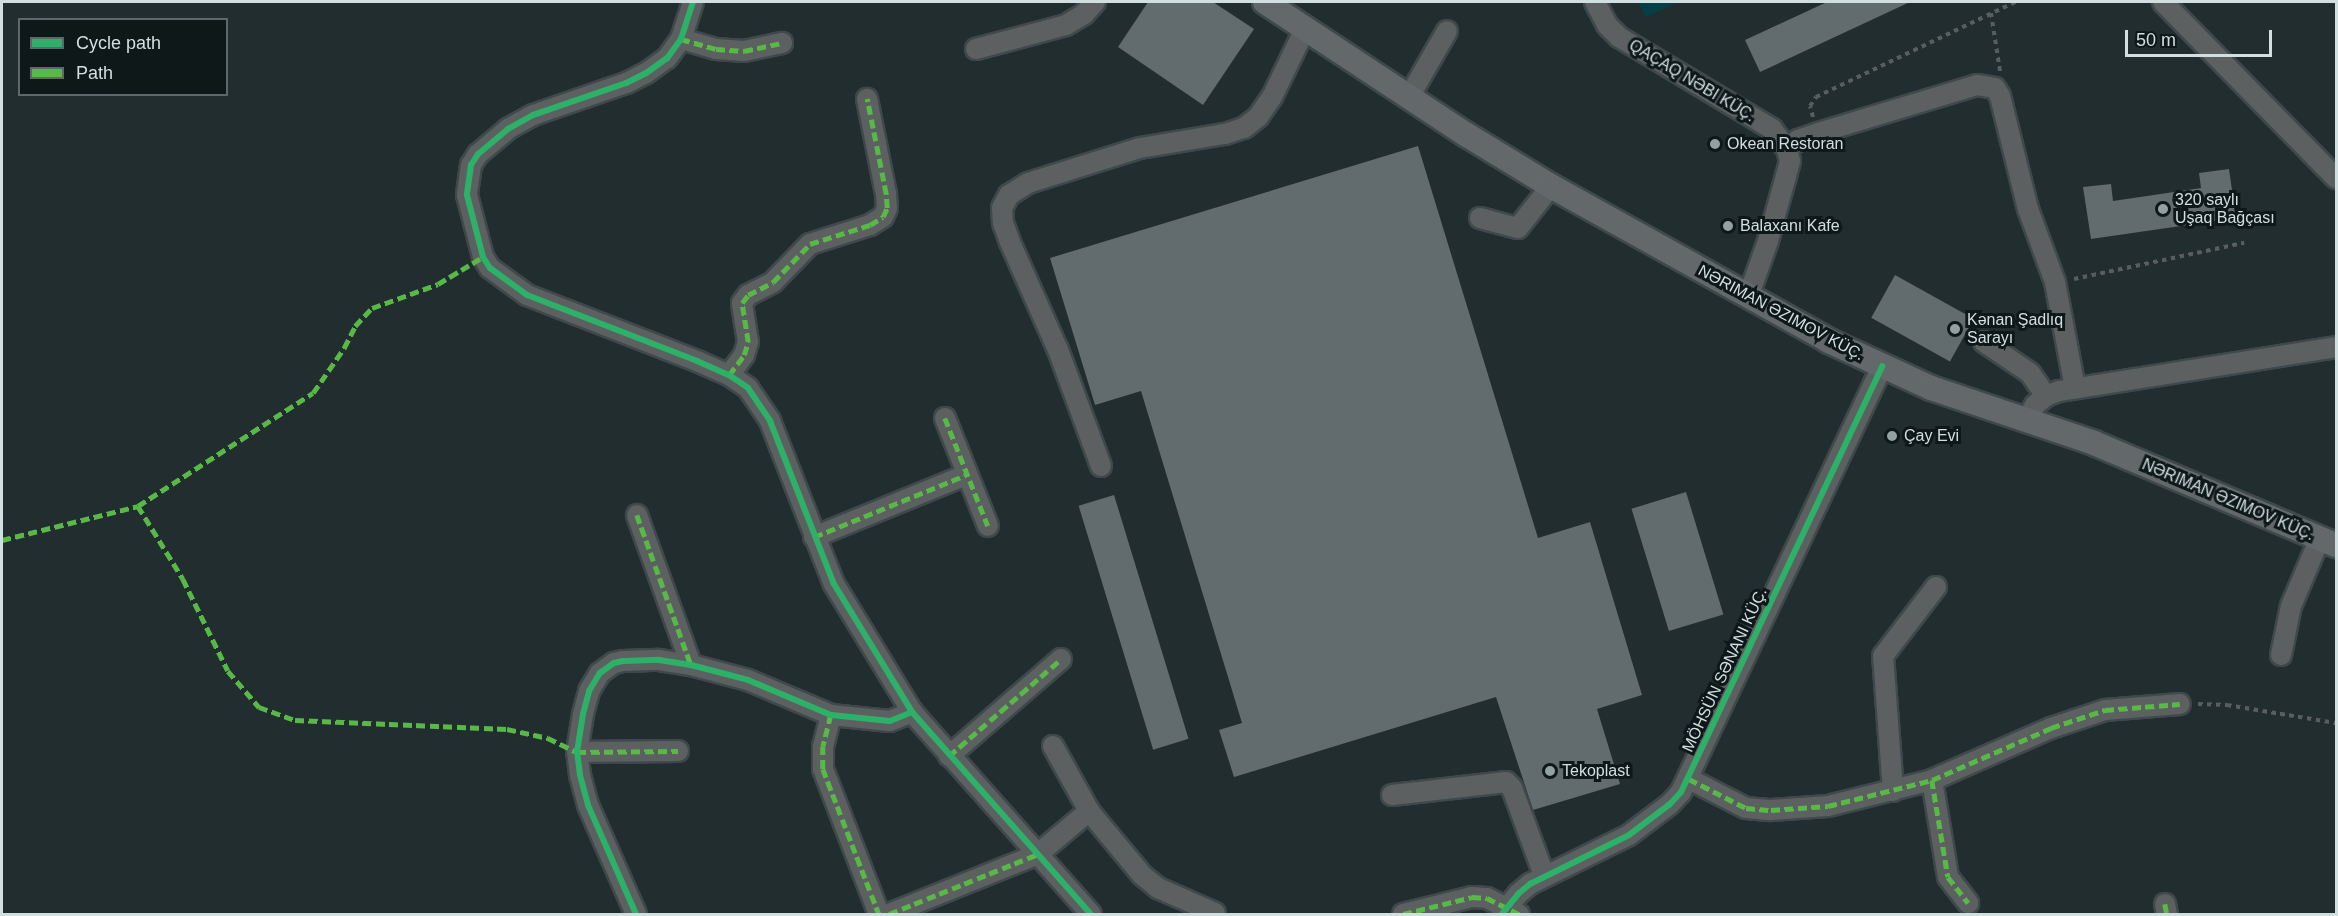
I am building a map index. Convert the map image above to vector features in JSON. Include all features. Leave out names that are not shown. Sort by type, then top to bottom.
[{"type":"main road","name":"NƏRIMAN ƏZIMOV KÜÇ.","points":[[1265,2],[1409,97],[1551,186],[1748,297],[1882,366],[1931,388],[2104,447],[2328,542]]},
{"type":"street","points":[[693,2],[681,39],[668,58],[646,73],[533,115],[508,129],[474,160],[467,180],[467,195],[483,257],[490,267],[507,282],[548,305],[651,342],[729,375],[748,388],[770,421],[834,584],[912,712],[1091,915]]},
{"type":"street","points":[[976,49],[1066,25],[1084,14],[1095,2]]},
{"type":"street","name":"QAÇAQ NƏBI KÜÇ.","points":[[1595,2],[1607,25],[1619,37],[1772,129],[1787,149]]},
{"type":"street","points":[[2163,2],[2335,171]]},
{"type":"street","points":[[1101,466],[1058,350],[1010,242],[1002,208],[1009,195],[1028,183],[1140,148],[1225,134],[1244,128],[1258,117],[1272,97],[1305,29]]},
{"type":"street","points":[[1409,97],[1447,31]]},
{"type":"street","points":[[681,39],[716,49],[744,51],[782,43]]},
{"type":"street","points":[[1748,297],[1768,241],[1790,161],[1787,149],[1798,140],[1818,133],[1977,85],[1995,88],[2000,96],[2028,209],[2055,282],[2075,388]]},
{"type":"street","points":[[729,375],[744,355],[748,342],[742,303],[748,295],[774,282],[799,252],[810,244],[870,225],[883,217],[886,208],[886,194],[867,99]]},
{"type":"street","points":[[1480,218],[1518,228],[1551,186]]},
{"type":"street","points":[[1984,342],[2030,373],[2046,396]]},
{"type":"street","points":[[2027,419],[2035,405],[2046,396],[2075,388],[2337,347]]},
{"type":"street","name":"MÖHSÜN SƏNANI KÜÇ.","points":[[1509,912],[1518,894],[1544,875],[1629,835],[1670,804],[1689,779],[1882,366]]},
{"type":"street","points":[[945,418],[988,526]]},
{"type":"street","points":[[814,537],[966,475]]},
{"type":"street","points":[[637,515],[692,665]]},
{"type":"street","points":[[2281,655],[2291,606],[2328,542]]},
{"type":"street","points":[[1893,791],[1883,656],[1936,587]]},
{"type":"street","points":[[949,756],[1061,659]]},
{"type":"street","points":[[636,915],[588,805],[577,752],[589,691],[600,673],[614,663],[623,661],[659,660],[692,665],[748,680],[831,715],[890,721],[912,712]]},
{"type":"street","points":[[1689,779],[1746,808],[1771,810],[1828,806],[1932,780],[2052,729],[2097,713],[2180,704]]},
{"type":"street","points":[[831,715],[823,746],[823,769],[879,915]]},
{"type":"street","points":[[1053,746],[1089,811],[1128,860],[1158,888],[1215,913]]},
{"type":"street","points":[[577,752],[678,751]]},
{"type":"street","points":[[1932,780],[1948,878],[1968,903]]},
{"type":"street","points":[[1392,795],[1506,782],[1512,788],[1544,875]]},
{"type":"street","points":[[889,915],[1038,854],[1089,811]]},
{"type":"street","points":[[1403,915],[1472,897],[1487,898],[1509,912]]},
{"type":"path","points":[[1818,133],[1810,106],[1816,97],[2014,2]]},
{"type":"path","points":[[1991,13],[2000,75],[1995,88]]},
{"type":"path","points":[[2055,282],[2244,243]]},
{"type":"path","points":[[2180,704],[2227,705],[2337,723]]},
{"type":"shaded area","points":[[1638,2],[1678,2],[1646,17]]},
{"type":"building","points":[[1148,2],[1213,2],[1254,29],[1203,105],[1118,47]]},
{"type":"building","points":[[1827,2],[1910,2],[1760,72],[1745,40]]},
{"type":"building","points":[[1418,146],[1538,538],[1590,522],[1642,695],[1597,709],[1620,784],[1533,810],[1496,697],[1234,777],[1219,730],[1242,723],[1141,391],[1095,405],[1050,258]]},
{"type":"building","points":[[2229,169],[2236,218],[2091,239],[2083,187],[2111,184],[2113,201],[2201,188],[2199,173]]},
{"type":"building","points":[[1895,275],[1974,319],[1950,361],[1871,318]]},
{"type":"building","points":[[1686,492],[1723,614],[1669,631],[1631,509]]},
{"type":"building","points":[[1114,495],[1189,739],[1153,750],[1079,506]]},
{"type":"marked path","points":[[681,39],[716,49],[744,51],[782,43]]},
{"type":"marked path","points":[[729,375],[744,355],[748,342],[742,303],[748,295],[773,282],[810,244],[870,225],[883,217],[887,208],[886,194],[867,99]]},
{"type":"marked path","points":[[2,540],[138,506],[313,393],[344,348],[355,326],[372,308],[438,284],[483,257]]},
{"type":"marked path","points":[[945,418],[988,526]]},
{"type":"marked path","points":[[814,537],[966,475]]},
{"type":"marked path","points":[[138,506],[183,579],[228,671],[259,707],[295,720],[507,729],[548,738],[577,752],[678,751]]},
{"type":"marked path","points":[[637,515],[691,665]]},
{"type":"marked path","points":[[949,756],[1061,659]]},
{"type":"marked path","points":[[1689,779],[1746,808],[1771,810],[1828,806],[1932,780],[2051,728],[2105,710],[2180,704]]},
{"type":"marked path","points":[[831,715],[823,746],[823,769],[879,914]]},
{"type":"marked path","points":[[1932,780],[1948,877],[1968,903]]},
{"type":"marked path","points":[[889,914],[1038,854]]},
{"type":"marked path","points":[[1403,914],[1472,897],[1487,898],[1519,914]]},
{"type":"marked path","points":[[2165,904],[2167,914]]},
{"type":"cycle path","points":[[693,2],[681,39],[667,58],[646,73],[626,83],[533,115],[508,129],[478,154],[471,165],[467,195],[483,257],[490,268],[527,295],[697,361],[729,375],[748,388],[770,421],[834,584],[912,712],[1091,914]]},
{"type":"cycle path","points":[[1502,914],[1518,894],[1530,884],[1629,835],[1670,804],[1681,792],[1882,366]]},
{"type":"cycle path","points":[[636,914],[588,805],[580,775],[577,752],[583,714],[589,691],[600,673],[614,663],[623,661],[659,660],[691,665],[748,680],[831,715],[890,721],[912,712]]},
{"type":"place","name":"Okean Restoran","points":[[1715,144]]},
{"type":"place","name":"320 saylı Uşaq Bağçası","points":[[2163,209]]},
{"type":"place","name":"Balaxanı Kafe","points":[[1728,226]]},
{"type":"place","name":"Kənan Şadlıq Sarayı","points":[[1955,329]]},
{"type":"place","name":"Çay Evi","points":[[1892,436]]},
{"type":"place","name":"Tekoplast","points":[[1550,771]]}]
